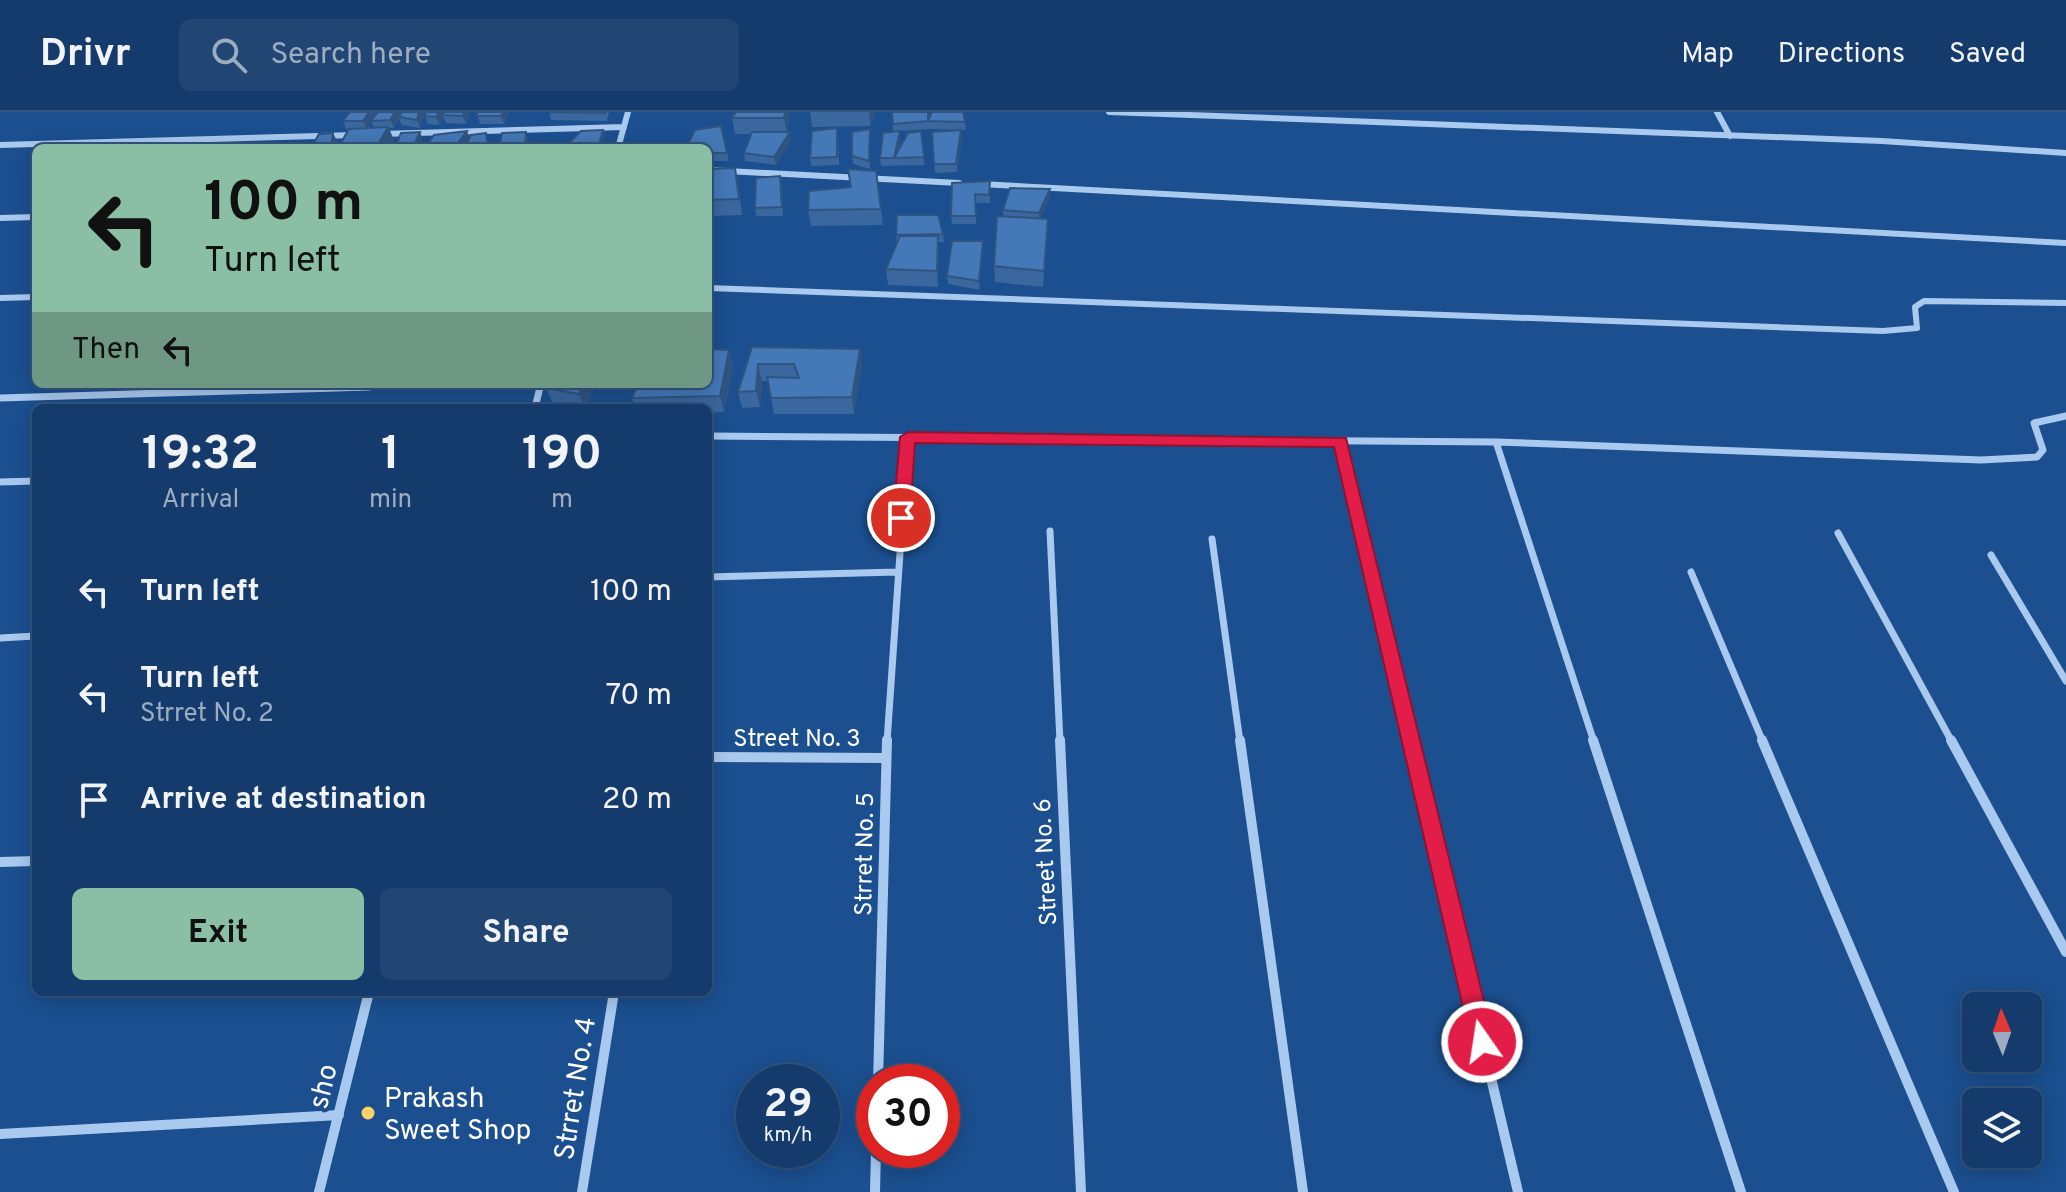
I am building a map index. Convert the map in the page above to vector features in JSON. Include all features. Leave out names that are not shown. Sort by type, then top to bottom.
[{"type":"street","points":[[619,144],[628,112]]},
{"type":"street","points":[[1109,112],[1882,141],[2066,153]]},
{"type":"street","points":[[1717,112],[1730,136]]},
{"type":"street","points":[[375,134],[624,127]]},
{"type":"street","points":[[36,144],[359,135]]},
{"type":"street","points":[[0,145],[32,144]]},
{"type":"street","points":[[712,170],[2066,243]]},
{"type":"street","points":[[0,218],[32,217]]},
{"type":"street","points":[[712,288],[1883,331],[1917,328],[1915,307],[1924,301],[2066,303]]},
{"type":"street","points":[[0,298],[32,297]]},
{"type":"street","points":[[0,398],[336,388]]},
{"type":"street","points":[[712,436],[1496,442],[2014,459],[2037,457],[2043,450],[2034,423],[2066,416]]},
{"type":"street","name":"Strret No. 5","points":[[878,1064],[886,758],[908,437]]},
{"type":"street","points":[[1340,442],[1518,1192]]},
{"type":"street","points":[[1496,442],[1741,1192]]},
{"type":"street","points":[[0,482],[32,481]]},
{"type":"street","name":"Street No. 6","points":[[1050,531],[1081,1192]]},
{"type":"street","points":[[1838,533],[2066,952]]},
{"type":"street","points":[[1212,539],[1303,1192]]},
{"type":"street","points":[[1991,555],[2066,681]]},
{"type":"street","points":[[712,577],[897,572]]},
{"type":"street","points":[[1691,572],[1954,1192]]},
{"type":"street","points":[[0,638],[32,636]]},
{"type":"street","name":"Street No. 3","points":[[712,757],[886,758]]},
{"type":"street","points":[[0,862],[32,861]]},
{"type":"street","name":"sho","points":[[319,1192],[368,996]]},
{"type":"street","name":"Strret No. 4","points":[[582,1192],[613,996]]},
{"type":"street","points":[[0,1134],[339,1115]]},
{"type":"street","points":[[875,1192],[876,1168]]},
{"type":"building","points":[[350,112],[369,112],[363,121],[343,121]]},
{"type":"building","points":[[378,112],[395,112],[390,120],[371,121]]},
{"type":"building","points":[[402,112],[419,112],[417,120],[399,117]]},
{"type":"building","points":[[426,112],[439,112],[436,117],[425,116]]},
{"type":"building","points":[[444,112],[464,112],[463,116],[443,115]]},
{"type":"building","points":[[477,112],[503,112],[501,116],[477,116]]},
{"type":"building","points":[[736,112],[785,112],[784,118],[732,118]]},
{"type":"building","points":[[892,112],[928,112],[928,121],[893,124]]},
{"type":"building","points":[[932,112],[963,112],[965,122],[928,121]]},
{"type":"building","points":[[721,126],[727,153],[712,153],[712,144],[688,144],[695,130]]},
{"type":"building","points":[[388,127],[378,144],[340,144],[349,129]]},
{"type":"building","points":[[837,128],[837,157],[810,158],[812,131]]},
{"type":"building","points":[[870,129],[869,161],[852,156],[852,132]]},
{"type":"building","points":[[603,130],[599,144],[568,144],[581,131]]},
{"type":"building","points":[[961,130],[956,164],[934,164],[932,132]]},
{"type":"building","points":[[467,131],[457,144],[428,144],[434,135]]},
{"type":"building","points":[[900,131],[894,158],[880,158],[883,133]]},
{"type":"building","points":[[921,131],[924,157],[894,158],[908,133]]},
{"type":"building","points":[[420,132],[415,144],[397,144],[401,133]]},
{"type":"building","points":[[526,132],[525,144],[500,144],[502,133]]},
{"type":"building","points":[[752,132],[790,132],[774,157],[744,153]]},
{"type":"building","points":[[333,133],[332,144],[313,144],[319,134]]},
{"type":"building","points":[[486,133],[487,144],[466,144],[471,135]]},
{"type":"building","points":[[735,168],[739,199],[712,200],[712,169]]},
{"type":"building","points":[[848,169],[876,171],[881,209],[808,210],[809,191],[851,187]]},
{"type":"building","points":[[780,176],[782,207],[755,208],[756,178]]},
{"type":"building","points":[[990,181],[989,195],[975,194],[976,216],[951,216],[952,183]]},
{"type":"building","points":[[1010,188],[1050,189],[1039,213],[1003,210]]},
{"type":"building","points":[[897,215],[938,215],[943,234],[896,235]]},
{"type":"building","points":[[997,216],[1048,219],[1044,271],[994,266]]},
{"type":"building","points":[[900,236],[938,236],[937,271],[886,269]]},
{"type":"building","points":[[952,241],[983,241],[979,281],[947,276]]},
{"type":"building","points":[[752,347],[860,349],[852,397],[771,398],[767,377],[799,378],[794,364],[758,364],[756,391],[738,392]]},
{"type":"building","points":[[712,349],[729,350],[720,396],[632,398],[636,388],[712,388]]},
{"type":"building","points":[[546,388],[581,388],[579,394]]},
{"type":"place","name":"Prakash Sweet Shop","points":[[368,1113]]},
{"type":"route","points":[[901,518],[908,437],[1340,442],[1482,1042]]}]
